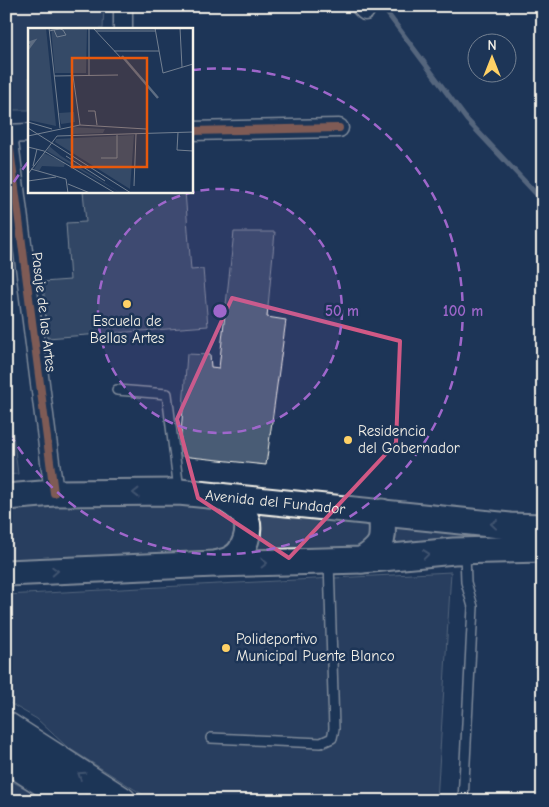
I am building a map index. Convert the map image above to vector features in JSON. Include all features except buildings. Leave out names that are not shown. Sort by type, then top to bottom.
[{"type":"main road","name":"Avenida del Fundador","points":[[6,497],[54,493],[179,492],[510,526],[543,527]]},
{"type":"main road","points":[[216,564],[232,559],[247,540],[245,516],[235,506],[220,496]]},
{"type":"main road","points":[[362,560],[376,551],[381,543],[382,512]]},
{"type":"main road","points":[[6,573],[362,560],[465,550],[543,549]]},
{"type":"main road","points":[[6,726],[122,801]]},
{"type":"main road","points":[[6,758],[73,801]]},
{"type":"street","points":[[123,6],[123,28]]},
{"type":"street","points":[[192,131],[339,128]]},
{"type":"street","points":[[7,134],[28,133]]},
{"type":"street","name":"Pasaje de las Artes","points":[[7,134],[54,493]]},
{"type":"lane","points":[[117,390],[167,394],[179,492]]},
{"type":"lane","points":[[463,801],[473,607],[466,582],[465,550]]},
{"type":"lane","points":[[211,738],[321,743],[332,738],[334,729],[330,561]]},
{"type":"highlighted area","points":[[232,298],[400,341],[396,443],[289,558],[198,498],[177,419]]},
{"type":"shaded area","points":[[6,6],[104,6],[103,28],[28,28],[28,110],[6,110]]},
{"type":"shaded area","points":[[6,396],[8,396],[18,474],[6,475]]},
{"type":"shaded area","points":[[144,500],[230,509],[238,537],[222,554],[6,560],[6,508]]},
{"type":"shaded area","points":[[245,508],[364,523],[371,529],[370,547],[246,554]]},
{"type":"shaded area","points":[[388,523],[496,537],[387,549]]},
{"type":"shaded area","name":"Polideportivo Municipal Puente Blanco","points":[[451,572],[437,801],[153,801],[67,747],[37,719],[6,701],[6,595]]},
{"type":"shaded area","points":[[6,778],[48,801],[18,801],[6,794]]},
{"type":"waterway","points":[[382,6],[467,120],[543,201]]},
{"type":"cycle path","points":[[192,131],[339,128]]},
{"type":"cycle path","points":[[8,134],[54,493]]},
{"type":"place","name":"Escuela de Bellas Artes","points":[[127,304]]},
{"type":"place","name":"Residencia del Gobernador","points":[[348,440]]},
{"type":"place","name":"Polideportivo Municipal Puente Blanco","points":[[226,648]]}]
